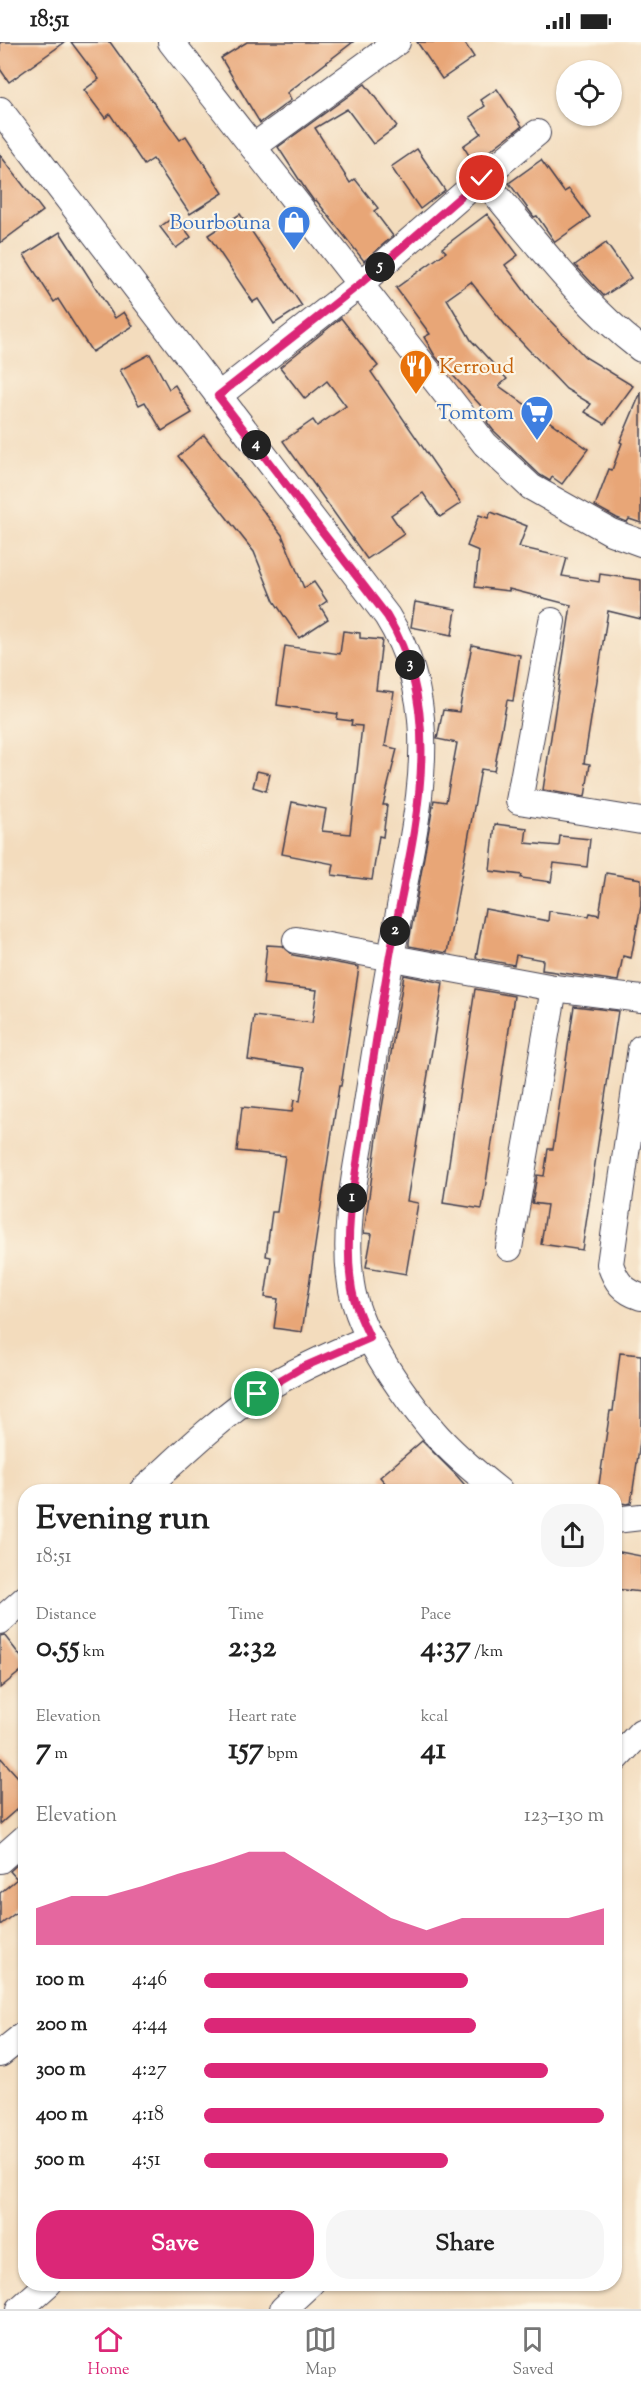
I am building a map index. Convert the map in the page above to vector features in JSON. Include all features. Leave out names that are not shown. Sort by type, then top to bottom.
[{"type":"street","points":[[171,42],[485,444],[531,487],[611,532],[641,543]]},
{"type":"street","points":[[253,147],[397,42]]},
{"type":"street","points":[[0,110],[387,616],[402,640],[420,704],[422,751],[419,803],[390,957],[349,1214],[351,1284],[370,1338],[400,1387],[434,1432],[491,1484]]},
{"type":"street","points":[[218,396],[360,284],[537,133]]},
{"type":"street","points":[[482,178],[593,307],[617,331],[641,350]]},
{"type":"street","points":[[552,621],[519,801],[641,821]]},
{"type":"street","points":[[296,940],[554,988],[641,999]]},
{"type":"street","points":[[509,1248],[554,988]]},
{"type":"street","points":[[641,1048],[610,1264],[615,1279],[627,1293],[641,1297]]},
{"type":"street","points":[[150,1484],[214,1426],[257,1394],[301,1368],[370,1338]]},
{"type":"street","points":[[622,1519],[641,1517]]},
{"type":"street","points":[[0,1621],[18,1605]]},
{"type":"street","points":[[622,1752],[641,1732]]},
{"type":"street","points":[[0,1860],[18,1845]]},
{"type":"street","points":[[0,2054],[18,2039]]},
{"type":"street","points":[[20,2309],[40,2291]]},
{"type":"street","points":[[283,2309],[302,2291]]},
{"type":"building","points":[[0,42],[65,42],[9,82],[0,69]]},
{"type":"building","points":[[71,42],[110,42],[180,140],[186,136],[223,193],[190,214],[153,159],[144,165],[110,114],[105,118],[84,90],[99,79]]},
{"type":"building","points":[[247,42],[353,42],[287,93],[291,100],[260,123],[221,58]]},
{"type":"building","points":[[417,42],[464,42],[474,57],[442,79]]},
{"type":"building","points":[[365,84],[397,126],[373,144],[347,109],[315,128],[350,183],[355,179],[378,208],[374,211],[393,236],[364,261],[316,200],[314,201],[278,147]]},
{"type":"building","points":[[497,89],[522,126],[474,163],[463,146],[481,133],[470,117],[485,106],[481,100]]},
{"type":"building","points":[[417,149],[445,190],[420,209],[391,167]]},
{"type":"building","points":[[0,155],[43,211],[0,243]]},
{"type":"building","points":[[541,160],[564,192],[569,189],[590,217],[555,242],[509,183]]},
{"type":"building","points":[[240,214],[302,306],[274,324],[258,299],[253,302],[208,235]]},
{"type":"building","points":[[487,214],[518,255],[505,265],[535,305],[585,357],[633,386],[605,424],[585,412],[591,404],[566,389],[506,326],[471,282],[447,299],[471,340],[507,379],[499,386],[588,449],[562,484],[552,477],[550,481],[540,475],[493,430],[487,422],[491,416],[481,409],[482,407],[435,356],[424,337],[430,334],[396,288],[446,252],[442,248]]},
{"type":"building","points":[[175,216],[191,237],[176,248],[160,227]]},
{"type":"building","points":[[60,232],[115,318],[124,312],[133,326],[92,352],[58,299],[54,302],[24,255]]},
{"type":"building","points":[[606,243],[631,278],[604,296],[575,265]]},
{"type":"building","points":[[341,318],[378,366],[371,372],[461,503],[440,517],[423,493],[391,515],[404,534],[367,559],[283,441],[313,420],[317,426],[346,406],[327,381],[305,399],[280,367]]},
{"type":"building","points":[[150,354],[169,389],[175,385],[192,413],[162,431],[145,402],[139,405],[120,370]]},
{"type":"building","points":[[641,392],[641,523],[629,519],[627,522],[595,506],[609,469],[612,470],[622,443],[620,442]]},
{"type":"building","points":[[204,435],[282,535],[304,588],[314,582],[327,601],[320,606],[328,619],[299,638],[274,601],[254,552],[178,456]]},
{"type":"building","points":[[491,512],[527,526],[519,547],[567,558],[562,576],[599,582],[600,574],[641,580],[641,619],[608,611],[584,763],[590,764],[585,797],[543,790],[571,605],[509,589],[509,591],[475,587],[479,551],[467,546],[479,515],[488,518]]},
{"type":"building","points":[[415,602],[456,609],[452,635],[411,627]]},
{"type":"building","points":[[343,631],[360,633],[360,638],[382,640],[376,690],[394,692],[385,746],[397,749],[383,805],[387,805],[383,837],[379,836],[372,880],[332,875],[334,864],[282,854],[292,802],[326,809],[322,831],[350,834],[362,726],[351,725],[352,721],[337,719],[338,714],[277,705],[285,646],[340,654]]},
{"type":"building","points":[[472,645],[520,655],[513,701],[507,700],[494,771],[481,769],[447,953],[409,946],[409,942],[434,800],[446,802],[457,743],[437,739],[443,710],[459,712]]},
{"type":"building","points":[[257,771],[270,774],[266,791],[253,787]]},
{"type":"building","points":[[495,824],[527,828],[525,843],[559,846],[560,836],[590,839],[587,867],[554,863],[551,882],[490,871]]},
{"type":"building","points":[[606,873],[641,879],[641,906],[631,958],[623,956],[618,981],[542,970],[543,960],[516,955],[514,965],[476,958],[485,909],[548,921],[549,911],[599,915]]},
{"type":"building","points":[[267,945],[283,946],[293,955],[359,967],[302,1332],[274,1328],[278,1299],[265,1297],[271,1257],[266,1256],[272,1212],[277,1212],[285,1156],[237,1151],[242,1107],[292,1112],[294,1100],[300,1101],[305,1068],[248,1060],[254,1016],[312,1023],[317,990],[263,984]]},
{"type":"building","points":[[404,975],[443,983],[407,1201],[418,1203],[406,1274],[366,1267],[372,1234],[364,1233]]},
{"type":"building","points":[[475,989],[514,996],[482,1209],[443,1203]]},
{"type":"building","points":[[574,1006],[618,1011],[582,1250],[541,1244],[547,1205],[532,1203],[537,1175],[544,1176],[548,1149],[553,1149]]},
{"type":"building","points":[[620,1353],[641,1355],[641,1435],[631,1503],[627,1504],[622,1503],[622,1484],[599,1484],[610,1411],[613,1411]]},
{"type":"building","points":[[422,1441],[464,1484],[386,1484],[380,1477]]},
{"type":"building","points":[[622,1552],[641,1556],[641,1592],[622,1590]]},
{"type":"building","points":[[4,1635],[18,1653],[18,1673],[0,1688],[0,1636]]},
{"type":"building","points":[[0,1757],[18,1777],[18,1808],[0,1824]]},
{"type":"building","points":[[18,1864],[18,1911],[0,1925],[0,1893],[17,1879],[10,1871]]},
{"type":"place","name":"Bourbouna","points":[[294,251]]},
{"type":"place","name":"Kerroud","points":[[416,395]]},
{"type":"place","name":"Tomtom","points":[[537,441]]},
{"type":"route","points":[[257,1394],[301,1368],[370,1338],[351,1284],[349,1214],[390,957],[419,803],[422,751],[420,704],[402,640],[387,616],[218,396],[360,284],[482,178]]}]
